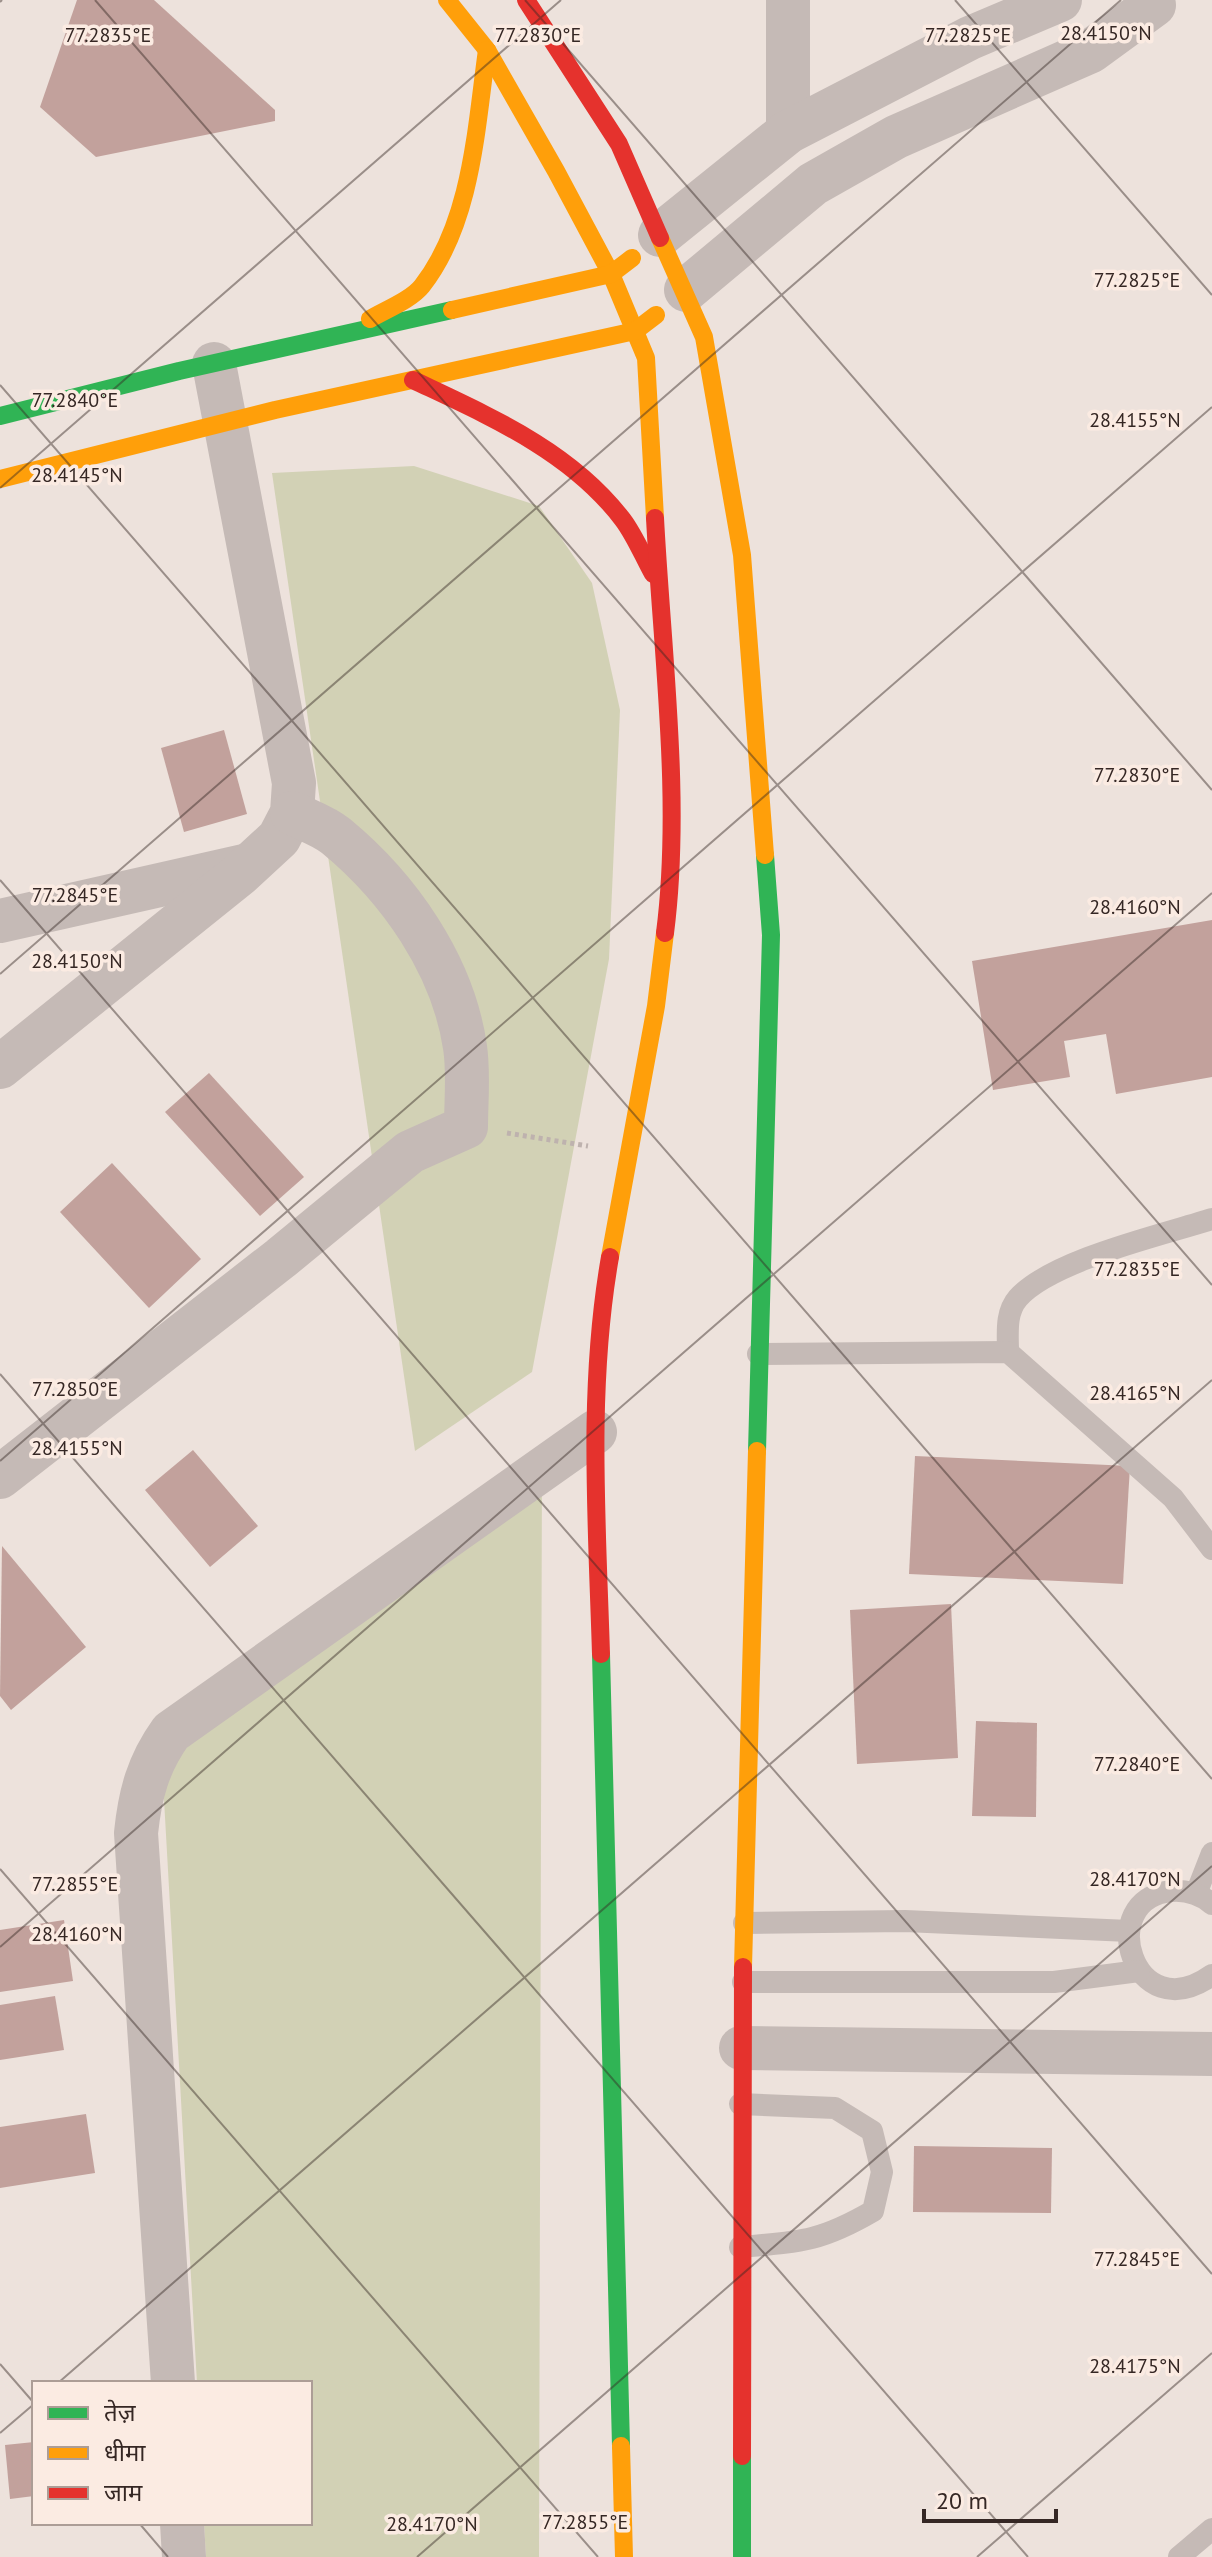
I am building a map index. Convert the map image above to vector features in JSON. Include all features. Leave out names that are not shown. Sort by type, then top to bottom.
[{"type":"street","points":[[447,0],[487,50],[611,274],[646,358],[671,806],[670,897],[656,1006],[598,1325],[595,1432],[624,2557]]},
{"type":"street","points":[[526,0],[619,144],[686,290],[704,337],[742,555],[771,935],[741,2048],[742,2557]]},
{"type":"street","points":[[788,0],[788,132]]},
{"type":"street","points":[[0,416],[611,274],[788,132],[970,38],[1060,0]]},
{"type":"street","points":[[0,479],[106,450],[635,331],[813,184],[896,137],[1091,51],[1152,2]]},
{"type":"street","points":[[337,338],[421,288],[442,248],[466,193],[487,50]]},
{"type":"street","points":[[0,1067],[250,865],[279,838],[292,813],[294,783],[214,364]]},
{"type":"street","points":[[413,380],[500,422],[580,474],[622,519],[659,583]]},
{"type":"street","points":[[0,1477],[281,1258],[410,1152],[466,1127],[465,1048],[449,987],[425,939],[392,892],[334,835],[292,813]]},
{"type":"street","points":[[0,921],[250,865]]},
{"type":"street","points":[[173,2381],[136,1833],[140,1795],[153,1758],[171,1732],[595,1432]]},
{"type":"street","points":[[741,2048],[1212,2054]]},
{"type":"street","points":[[182,2525],[184,2557]]},
{"type":"lane","points":[[1008,1352],[1008,1318],[1017,1299],[1040,1281],[1095,1256],[1212,1219]]},
{"type":"lane","points":[[758,1354],[1008,1352],[1173,1498],[1212,1549]]},
{"type":"lane","points":[[1212,1853],[1204,1899],[1165,1892],[1150,1899],[1138,1910],[1129,1931],[1130,1956],[1139,1971],[1167,1988],[1199,1984],[1212,1975]]},
{"type":"lane","points":[[744,1923],[905,1921],[1129,1931]]},
{"type":"lane","points":[[743,1982],[1054,1982],[1139,1971]]},
{"type":"lane","points":[[740,2104],[835,2108],[872,2131],[882,2172],[873,2211],[834,2233],[806,2241],[740,2247]]},
{"type":"lane","points":[[1179,2557],[1212,2529]]},
{"type":"path","points":[[466,1127],[628,1152]]},
{"type":"green space","points":[[414,466],[539,506],[592,583],[620,710],[609,959],[532,1372],[415,1451],[272,473]]},
{"type":"green space","points":[[542,1452],[539,2557],[206,2557],[204,2525],[312,2525],[312,2381],[197,2381],[162,1764]]},
{"type":"building","points":[[77,0],[154,0],[275,110],[275,121],[96,157],[40,107]]},
{"type":"building","points":[[224,730],[247,814],[184,832],[161,748]]},
{"type":"building","points":[[1212,920],[1212,1077],[1116,1094],[1106,1034],[1064,1041],[1070,1077],[993,1090],[972,961]]},
{"type":"building","points":[[209,1073],[304,1177],[260,1216],[165,1112]]},
{"type":"building","points":[[112,1163],[201,1259],[149,1308],[60,1212]]},
{"type":"building","points":[[193,1450],[258,1526],[210,1567],[145,1490]]},
{"type":"building","points":[[915,1456],[1130,1466],[1123,1584],[909,1574]]},
{"type":"building","points":[[2,1546],[86,1647],[11,1710],[0,1696]]},
{"type":"building","points":[[951,1604],[958,1758],[857,1764],[850,1610]]},
{"type":"building","points":[[976,1721],[1037,1723],[1036,1817],[972,1816]]},
{"type":"building","points":[[64,1920],[73,1981],[0,1992],[0,1930]]},
{"type":"building","points":[[55,1996],[64,2050],[0,2060],[0,2005]]},
{"type":"building","points":[[86,2114],[95,2173],[0,2188],[0,2127]]},
{"type":"building","points":[[914,2146],[1052,2148],[1051,2213],[913,2212]]},
{"type":"building","points":[[32,2442],[32,2496],[10,2499],[5,2445]]},
{"type":"traffic: fast","points":[[0,416],[179,371],[452,310]]},
{"type":"traffic: fast","points":[[757,1451],[771,935],[765,855]]},
{"type":"traffic: fast","points":[[601,1654],[621,2446]]},
{"type":"traffic: fast","points":[[742,2456],[742,2557]]},
{"type":"traffic: slow","points":[[447,0],[487,50],[556,171],[611,274],[646,358],[655,518]]},
{"type":"traffic: slow","points":[[370,319],[405,300],[422,286],[439,261],[452,233],[462,204],[475,142],[487,50]]},
{"type":"traffic: slow","points":[[660,238],[704,337],[742,555],[765,855]]},
{"type":"traffic: slow","points":[[452,310],[611,274],[632,258]]},
{"type":"traffic: slow","points":[[0,479],[275,410],[635,331],[656,315]]},
{"type":"traffic: slow","points":[[610,1257],[656,1006],[665,933]]},
{"type":"traffic: slow","points":[[743,1967],[757,1451]]},
{"type":"traffic: slow","points":[[621,2446],[624,2557]]},
{"type":"traffic: jam","points":[[526,0],[619,144],[660,238]]},
{"type":"traffic: jam","points":[[413,380],[499,422],[579,474],[623,520],[653,574]]},
{"type":"traffic: jam","points":[[655,518],[671,779],[670,883],[665,933]]},
{"type":"traffic: jam","points":[[601,1654],[596,1405],[598,1356],[610,1257]]},
{"type":"traffic: jam","points":[[742,2456],[743,1967]]}]
